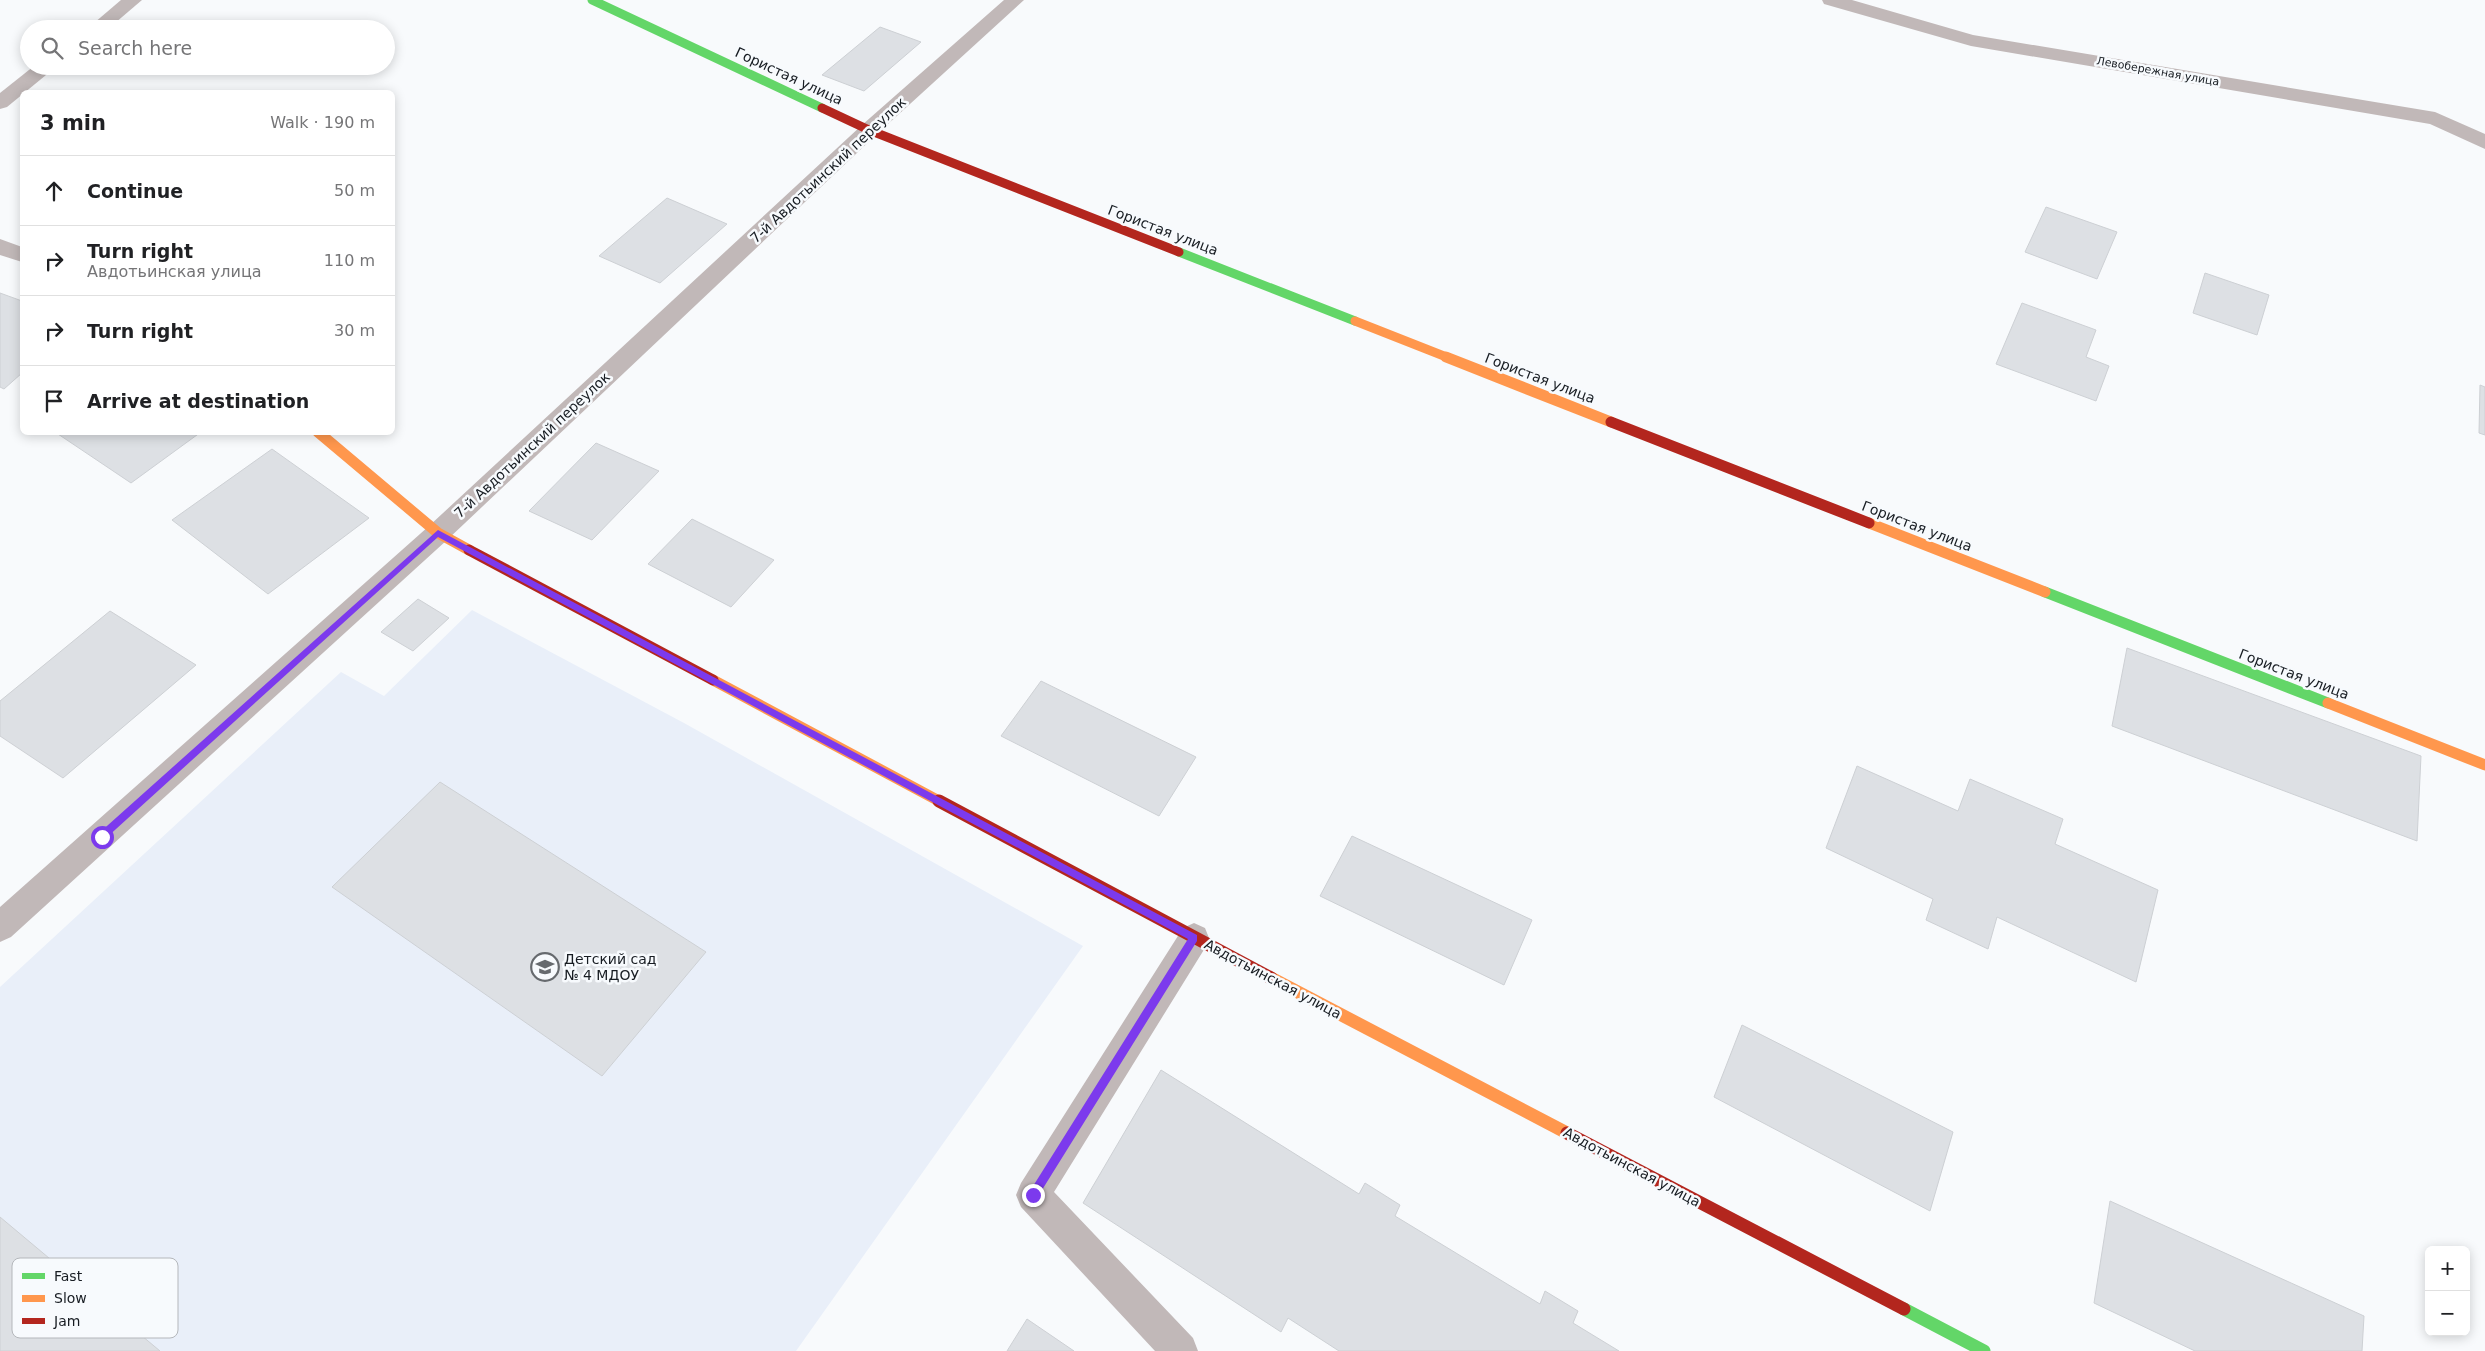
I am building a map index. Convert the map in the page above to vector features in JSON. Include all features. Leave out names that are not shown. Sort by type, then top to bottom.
[{"type":"street","points":[[107,20],[133,0]]},
{"type":"street","name":"Гористая улица","points":[[592,0],[870,130],[2485,765]]},
{"type":"street","name":"7-й Авдотьинский переулок","points":[[0,927],[438,533],[870,130],[1015,0]]},
{"type":"street","name":"Левобережная улица","points":[[1831,0],[1971,40],[2435,118],[2485,142]]},
{"type":"street","points":[[0,103],[36,75]]},
{"type":"street","points":[[0,246],[20,254]]},
{"type":"street","name":"Авдотьинская улица","points":[[322,435],[438,533],[1194,938],[1984,1351]]},
{"type":"street","points":[[1180,1351],[1033,1195],[1194,938]]},
{"type":"shaded area","name":"Детский сад № 4 МДОУ","points":[[472,610],[684,723],[1083,946],[796,1351],[0,1351],[0,987],[341,672],[384,696]]},
{"type":"building","points":[[880,27],[921,42],[864,91],[822,75]]},
{"type":"building","points":[[667,198],[727,224],[660,283],[599,256]]},
{"type":"building","points":[[2046,207],[2117,232],[2097,279],[2025,252]]},
{"type":"building","points":[[2205,273],[2269,295],[2257,335],[2193,313]]},
{"type":"building","points":[[0,293],[20,300],[20,375],[4,389],[0,387]]},
{"type":"building","points":[[2022,303],[2096,330],[2086,357],[2109,366],[2096,401],[1996,364]]},
{"type":"building","points":[[2480,385],[2485,387],[2485,435],[2479,433]]},
{"type":"building","points":[[59,435],[197,435],[131,483]]},
{"type":"building","points":[[596,443],[659,471],[592,540],[529,511]]},
{"type":"building","points":[[272,449],[369,518],[268,594],[172,520]]},
{"type":"building","points":[[692,519],[774,560],[731,607],[648,564]]},
{"type":"building","points":[[418,599],[449,618],[413,651],[381,632]]},
{"type":"building","points":[[110,611],[196,665],[63,778],[0,736],[0,701]]},
{"type":"building","points":[[2127,648],[2421,756],[2417,841],[2112,726]]},
{"type":"building","points":[[1041,681],[1196,757],[1159,816],[1001,736]]},
{"type":"building","points":[[1857,766],[1958,811],[1970,779],[2063,819],[2055,844],[2158,890],[2136,982],[1997,917],[1988,949],[1926,920],[1933,899],[1826,848]]},
{"type":"building","points":[[440,782],[706,952],[602,1076],[332,887]]},
{"type":"building","points":[[1352,836],[1532,920],[1504,985],[1320,896]]},
{"type":"building","points":[[1742,1025],[1953,1132],[1930,1211],[1714,1097]]},
{"type":"building","points":[[1161,1070],[1359,1194],[1365,1183],[1400,1205],[1395,1216],[1540,1304],[1545,1291],[1578,1311],[1573,1323],[1619,1351],[1339,1351],[1288,1318],[1281,1332],[1083,1203]]},
{"type":"building","points":[[2110,1201],[2364,1316],[2362,1351],[2195,1351],[2094,1303]]},
{"type":"building","points":[[0,1217],[49,1258],[12,1258],[12,1338],[144,1338],[160,1351],[0,1351]]},
{"type":"building","points":[[1027,1319],[1074,1351],[1007,1351]]},
{"type":"traffic: fast","points":[[592,0],[822,108]]},
{"type":"traffic: fast","points":[[1179,252],[1355,321]]},
{"type":"traffic: fast","points":[[2045,592],[2328,703]]},
{"type":"traffic: fast","points":[[1904,1309],[1984,1351]]},
{"type":"traffic: slow","points":[[1355,321],[1611,422]]},
{"type":"traffic: slow","points":[[322,435],[438,533],[469,550]]},
{"type":"traffic: slow","points":[[1869,523],[2045,592]]},
{"type":"traffic: slow","points":[[713,680],[939,801]]},
{"type":"traffic: slow","points":[[2328,703],[2485,765]]},
{"type":"traffic: slow","points":[[1271,978],[1567,1133]]},
{"type":"traffic: jam","points":[[822,108],[869,130],[1179,252]]},
{"type":"traffic: jam","points":[[1611,422],[1869,523]]},
{"type":"traffic: jam","points":[[469,550],[713,680]]},
{"type":"traffic: jam","points":[[939,801],[1271,978]]},
{"type":"traffic: jam","points":[[1567,1133],[1904,1309]]},
{"type":"place","name":"Детский сад № 4 МДОУ","points":[[545,967]]},
{"type":"route","points":[[102,837],[438,533],[1194,938],[1033,1195]]}]
